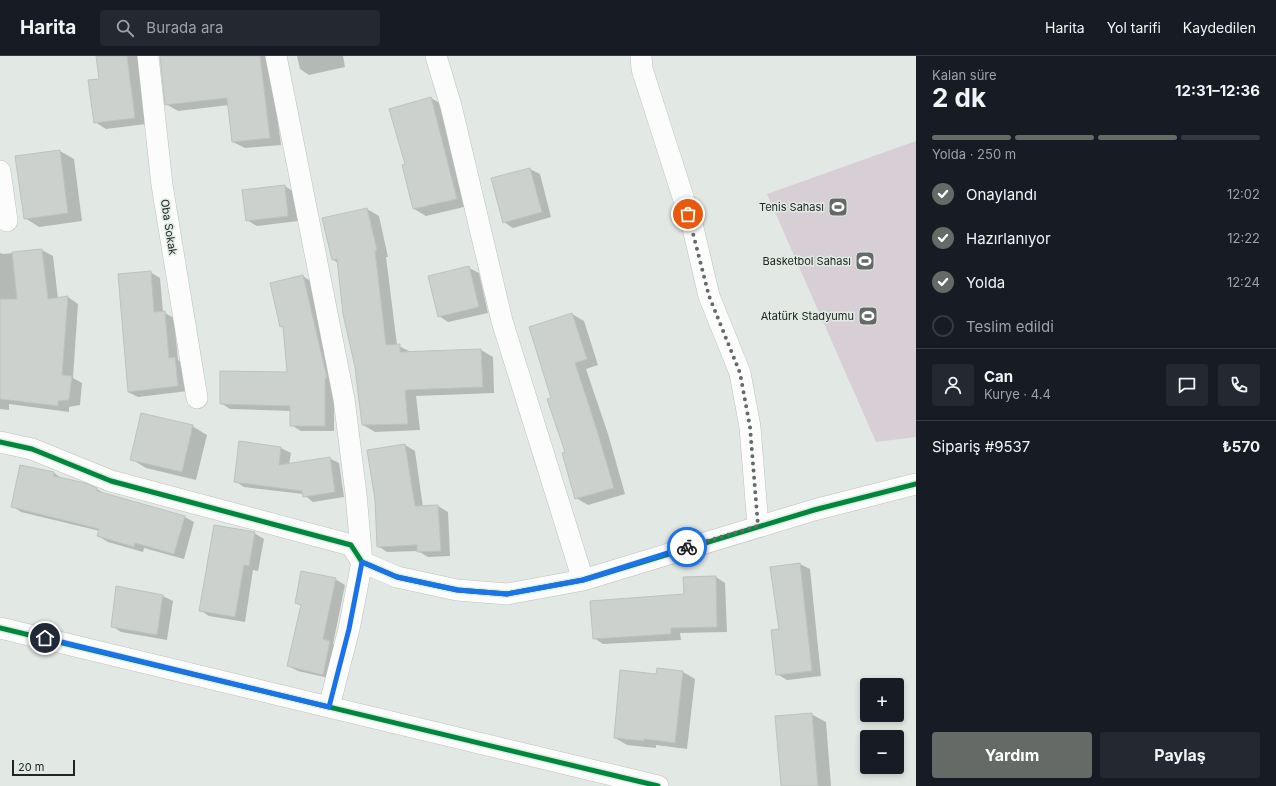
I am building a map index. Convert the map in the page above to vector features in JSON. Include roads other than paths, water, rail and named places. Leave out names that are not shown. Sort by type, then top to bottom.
[{"type":"street","name":"Oba Sokak","points":[[148,56],[162,185],[197,398]]},
{"type":"street","points":[[276,56],[344,399],[356,494],[362,562],[349,629],[329,707]]},
{"type":"street","points":[[436,56],[451,106],[502,321],[583,580]]},
{"type":"street","points":[[641,56],[642,69],[693,228],[709,296],[740,373],[750,427],[758,526]]},
{"type":"street","points":[[0,172],[7,221]]},
{"type":"street","points":[[0,442],[32,449],[111,481],[351,545],[362,562],[397,577],[458,590],[507,594],[583,580],[758,526],[916,484]]},
{"type":"street","points":[[0,628],[658,786]]},
{"type":"place","name":"Tenis Sahası","points":[[838,207]]},
{"type":"place","name":"Basketbol Sahası","points":[[865,261]]},
{"type":"place","name":"Atatürk Stadyumu","points":[[868,316]]}]
